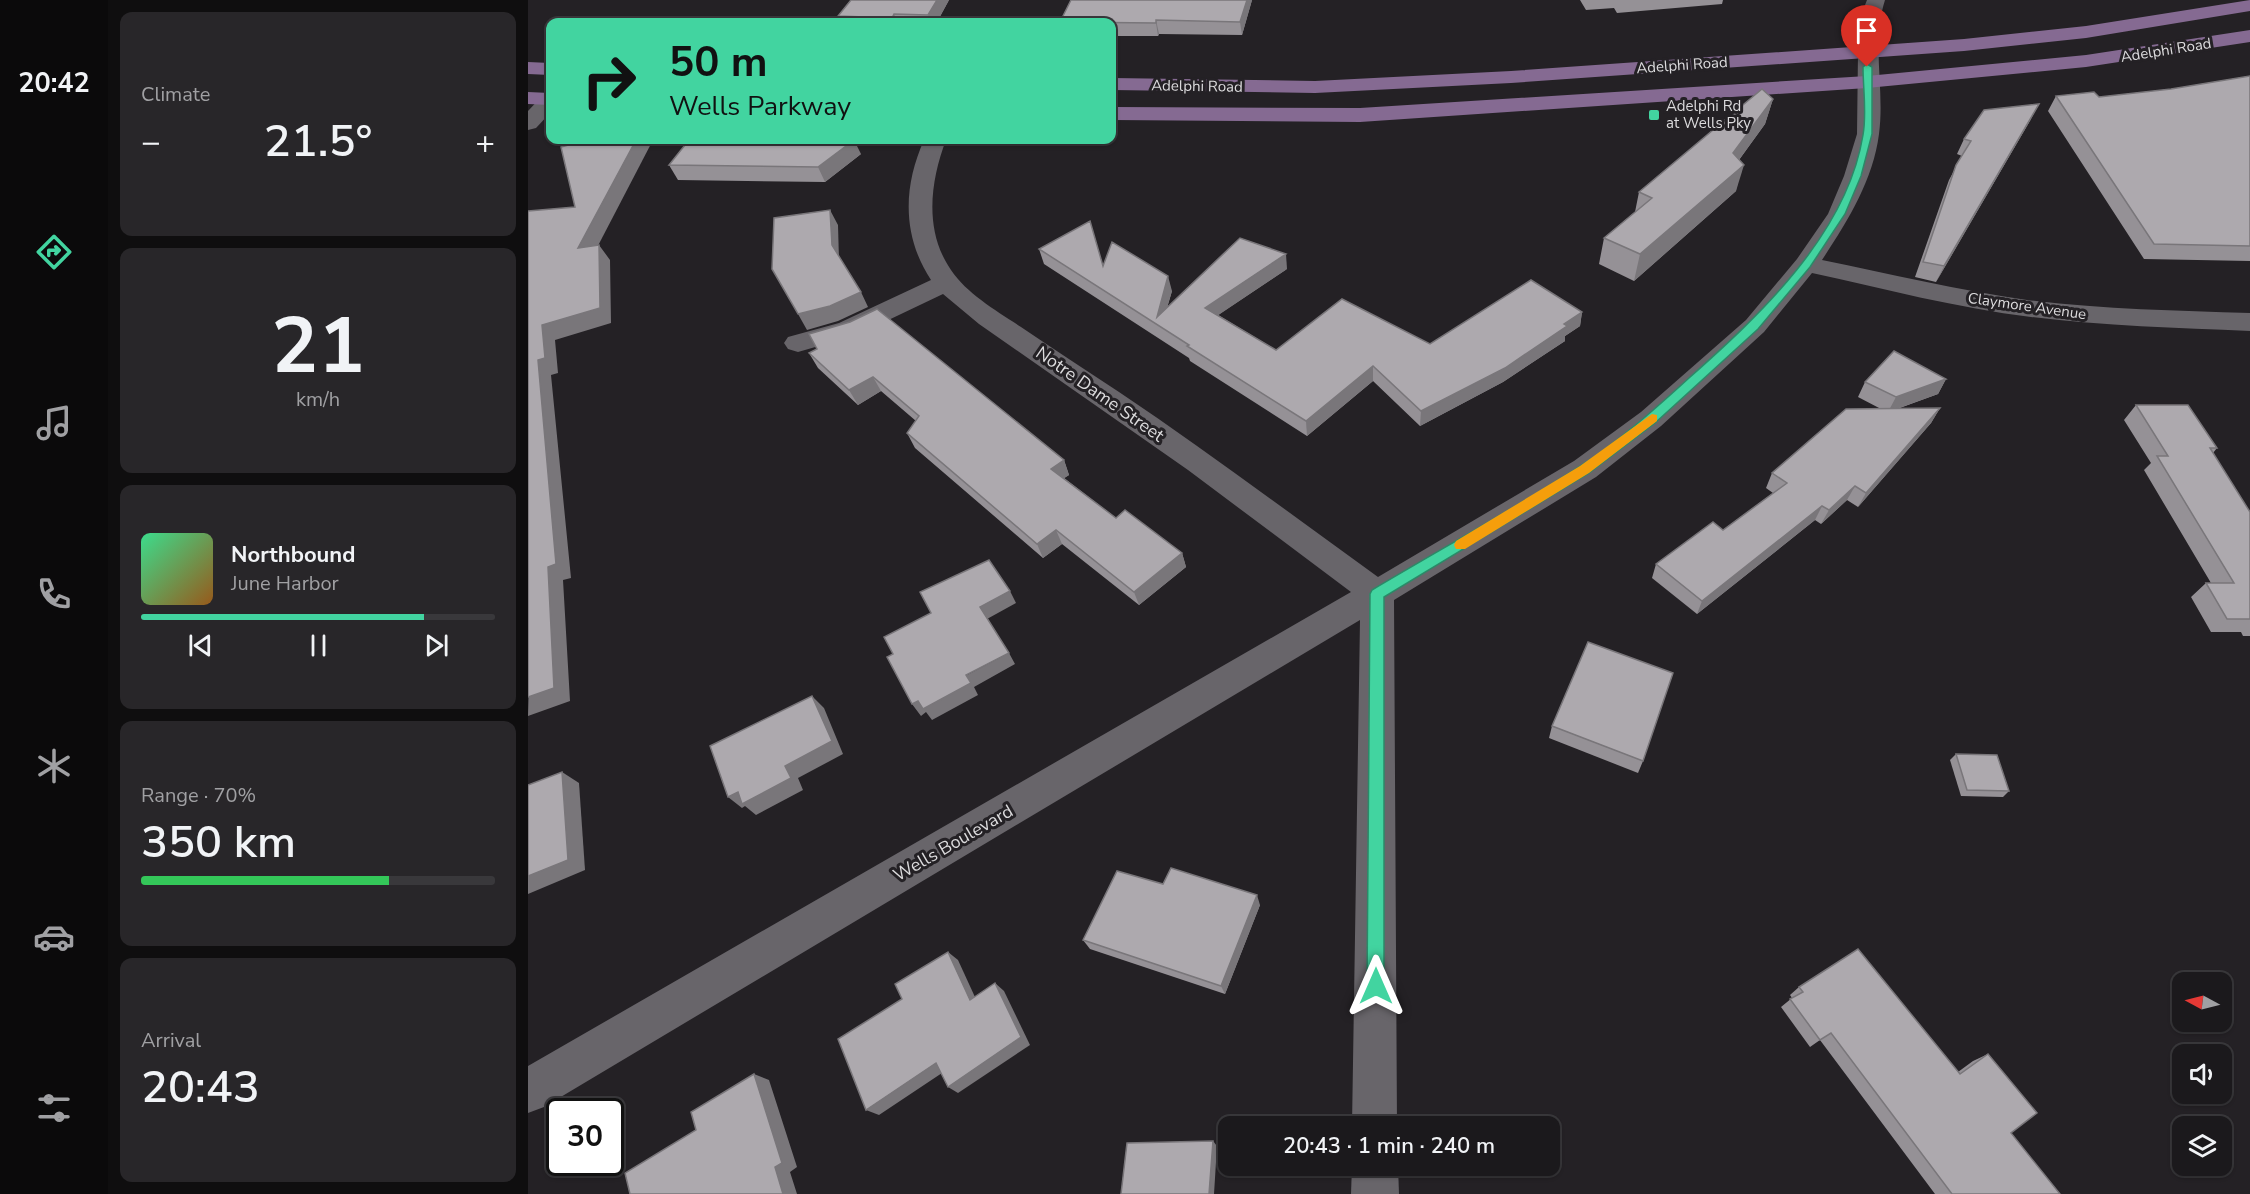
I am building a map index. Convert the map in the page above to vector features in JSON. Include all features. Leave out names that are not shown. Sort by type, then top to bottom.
[{"type":"main road","name":"Adelphi Road","points":[[1116,84],[1252,87],[1394,84],[1868,52],[2086,32],[2250,5]]},
{"type":"main road","name":"Adelphi Road","points":[[1116,114],[1360,114],[1867,82],[2086,62],[2250,36]]},
{"type":"main road","points":[[528,68],[546,69]]},
{"type":"main road","points":[[528,98],[546,100]]},
{"type":"street","name":"Wells Boulevard","points":[[528,1091],[1377,594],[1585,469],[1651,420],[1755,326],[1806,264],[1840,214],[1856,176],[1868,134],[1868,52],[1871,15],[1876,0]]},
{"type":"street","points":[[528,123],[546,104]]},
{"type":"street","name":"Notre Dame Street","points":[[934,144],[920,182],[920,229],[941,274],[970,305],[1140,420],[1377,594]]},
{"type":"street","name":"Claymore Avenue","points":[[1806,264],[1940,293],[2053,311],[2109,316],[2250,322]]},
{"type":"street","points":[[798,343],[848,329],[948,282]]},
{"type":"street","points":[[1375,1116],[1377,594]]},
{"type":"street","points":[[1374,1194],[1375,1176]]},
{"type":"building","points":[[851,0],[937,0],[928,15],[894,14],[892,18],[838,16]]},
{"type":"building","points":[[1071,0],[1247,0],[1240,22],[1156,20],[1156,23],[1116,23],[1116,18],[1062,18]]},
{"type":"building","points":[[2250,76],[2250,246],[2154,244],[2056,96],[2094,92],[2099,97],[2171,89]]},
{"type":"building","points":[[1762,89],[1773,99],[1733,153],[1744,165],[1640,254],[1604,238],[1652,198],[1639,192]]},
{"type":"building","points":[[2039,104],[1944,266],[1923,262],[1956,165],[1971,141],[1964,139],[1984,110]]},
{"type":"building","points":[[572,144],[634,144],[578,248],[599,245],[600,308],[542,325],[545,358],[538,360],[556,564],[548,567],[554,688],[528,697],[528,211],[575,207],[561,147]]},
{"type":"building","points":[[686,144],[849,144],[818,167],[669,165]]},
{"type":"building","points":[[830,210],[832,245],[861,292],[830,306],[798,314],[772,269],[774,218]]},
{"type":"building","points":[[1090,221],[1103,266],[1112,242],[1168,276],[1157,317],[1240,238],[1286,254],[1205,308],[1276,350],[1342,299],[1430,344],[1531,280],[1582,312],[1564,324],[1567,326],[1505,368],[1421,411],[1373,366],[1306,421],[1039,249]]},
{"type":"building","points":[[877,309],[1064,460],[1051,469],[1116,518],[1125,510],[1182,553],[1134,592],[1056,530],[1037,544],[907,433],[919,416],[873,377],[849,390],[809,353],[817,349],[809,334],[850,322]]},
{"type":"building","points":[[1894,351],[1946,379],[1896,397],[1865,382]]},
{"type":"building","points":[[2136,405],[2188,405],[2217,448],[2210,448],[2250,512],[2250,619],[2227,619],[2206,583],[2234,583],[2157,456],[2168,456]]},
{"type":"building","points":[[1940,408],[1866,493],[1855,486],[1829,510],[1822,506],[1702,601],[1656,564],[1713,522],[1723,530],[1787,483],[1772,473],[1846,409]]},
{"type":"building","points":[[989,560],[1010,591],[980,607],[1009,653],[966,675],[971,683],[923,709],[918,701],[912,704],[887,657],[893,654],[884,637],[931,613],[920,592]]},
{"type":"building","points":[[1588,642],[1673,673],[1643,761],[1552,726]]},
{"type":"building","points":[[812,696],[832,741],[785,766],[791,778],[742,804],[738,792],[728,797],[710,746]]},
{"type":"building","points":[[1956,754],[1997,755],[2009,791],[1967,790]]},
{"type":"building","points":[[562,772],[568,860],[528,876],[528,785]]},
{"type":"building","points":[[1171,868],[1257,895],[1221,986],[1083,940],[1117,871],[1163,884]]},
{"type":"building","points":[[1858,949],[1960,1074],[1988,1054],[2037,1113],[2011,1133],[2060,1194],[1952,1194],[1831,1033],[1820,1040],[1790,999],[1803,992],[1799,987]]},
{"type":"building","points":[[948,952],[970,1000],[995,983],[1021,1037],[948,1087],[936,1063],[866,1110],[838,1039],[902,999],[895,984]]},
{"type":"building","points":[[754,1074],[782,1163],[775,1167],[783,1194],[630,1194],[625,1173],[696,1130],[691,1112]]},
{"type":"building","points":[[1213,1141],[1209,1194],[1121,1194],[1127,1143]]},
{"type":"slow traffic","points":[[1461,545],[1585,469],[1652,418]]},
{"type":"place","name":"Adelphi Rd at Wells Pky","points":[[1654,115]]},
{"type":"route","points":[[1376,986],[1377,594],[1585,469],[1651,420],[1755,326],[1806,264],[1840,214],[1856,176],[1868,134],[1867,67]]}]
